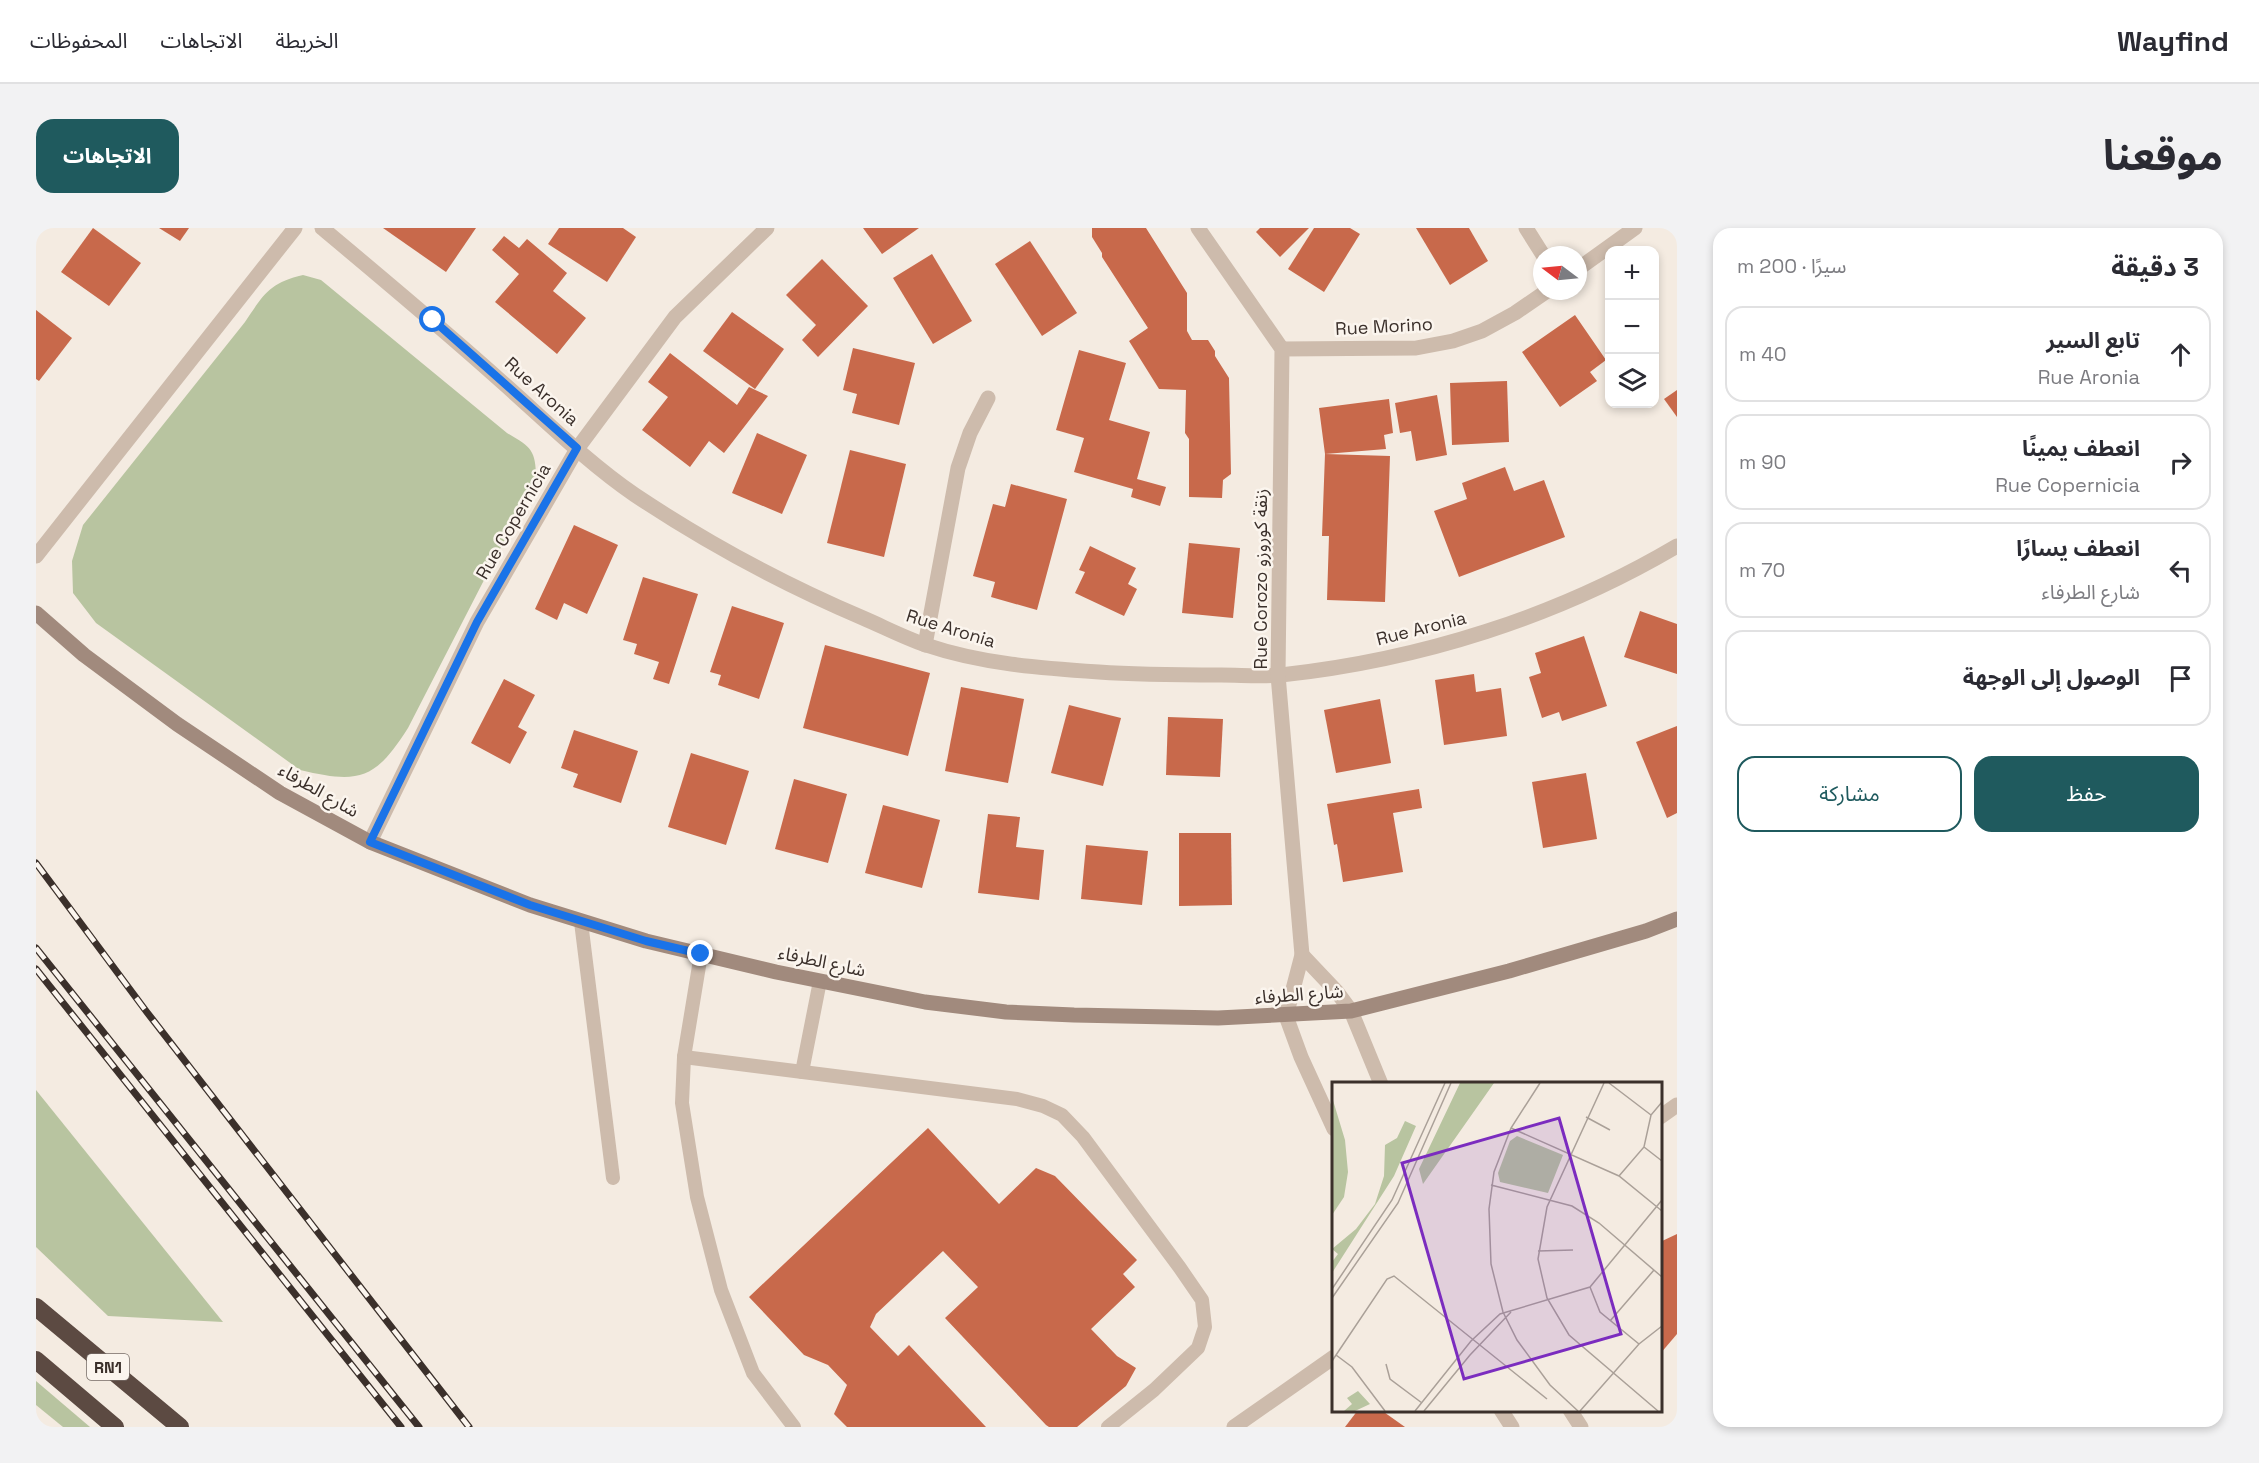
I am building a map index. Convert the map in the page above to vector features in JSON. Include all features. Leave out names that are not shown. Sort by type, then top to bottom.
[{"type":"highway","name":"RN1","points":[[36,1307],[180,1427]]},
{"type":"highway","name":"RN1","points":[[36,1360],[115,1427]]},
{"type":"street","points":[[36,556],[295,228]]},
{"type":"street","name":"Rue Aronia","points":[[322,228],[433,320],[577,448],[632,493],[767,574],[925,645],[986,661],[1126,674],[1278,675],[1420,651],[1504,626],[1578,598],[1677,546]]},
{"type":"street","name":"Rue Copernicia","points":[[370,842],[477,622],[577,448],[675,317],[767,228]]},
{"type":"street","points":[[1198,228],[1282,349]]},
{"type":"street","points":[[1526,228],[1537,246]]},
{"type":"street","points":[[1587,263],[1635,228]]},
{"type":"street","name":"Rue Morino","points":[[1282,349],[1416,348],[1453,341],[1482,331],[1534,300]]},
{"type":"street","name":"Rue Corozo زنقة كوروزو","points":[[1282,349],[1278,675],[1302,956],[1286,1016]]},
{"type":"street","points":[[925,645],[958,468],[970,433],[988,398]]},
{"type":"street","name":"شارع الطرفاء","points":[[36,613],[84,656],[177,724],[280,793],[370,842],[530,905],[646,941],[820,981],[925,1002],[1006,1012],[1074,1016],[1207,1018],[1286,1016],[1351,1011],[1509,970],[1646,931],[1677,919]]},
{"type":"street","points":[[1302,956],[1337,992],[1351,1011],[1381,1082]]},
{"type":"street","points":[[1286,1016],[1301,1057],[1332,1124]]},
{"type":"street","points":[[1662,1116],[1677,1105]]},
{"type":"street","points":[[1234,1427],[1332,1358]]},
{"type":"street","points":[[1502,1412],[1512,1427]]},
{"type":"street","points":[[1571,1412],[1581,1427]]},
{"type":"lane","points":[[581,922],[613,1178]]},
{"type":"lane","points":[[701,954],[684,1057],[682,1103],[697,1197],[721,1290],[753,1373],[794,1427]]},
{"type":"lane","points":[[802,1072],[820,981]]},
{"type":"lane","points":[[684,1057],[1017,1099],[1044,1106],[1062,1116],[1083,1137],[1202,1300],[1206,1327],[1198,1348],[1154,1390],[1108,1427]]},
{"type":"green space","points":[[303,275],[321,280],[507,433],[527,446],[533,455],[536,469],[536,479],[408,728],[386,758],[375,768],[351,777],[337,777],[300,770],[96,623],[73,593],[72,561],[83,525],[268,291],[282,282]]},
{"type":"green space","points":[[36,1090],[223,1322],[108,1316],[36,1247]]},
{"type":"green space","points":[[36,1381],[90,1427],[63,1427],[36,1405]]},
{"type":"building","points":[[93,228],[141,263],[109,306],[61,272]]},
{"type":"building","points":[[159,228],[189,228],[180,241]]},
{"type":"building","points":[[383,228],[476,228],[446,272]]},
{"type":"building","points":[[559,228],[623,228],[636,237],[607,282],[548,244]]},
{"type":"building","points":[[863,228],[919,228],[882,254]]},
{"type":"building","points":[[1092,228],[1146,228],[1187,293],[1187,331],[1192,340],[1208,340],[1229,378],[1231,474],[1223,480],[1222,498],[1189,497],[1189,439],[1185,433],[1186,390],[1159,389],[1129,341],[1148,328],[1102,257],[1092,237]]},
{"type":"building","points":[[1260,228],[1309,228],[1280,257],[1256,232]]},
{"type":"building","points":[[1314,228],[1350,228],[1360,234],[1324,292],[1288,269]]},
{"type":"building","points":[[1416,228],[1469,228],[1488,261],[1450,285]]},
{"type":"building","points":[[504,236],[519,248],[527,239],[567,273],[553,291],[586,318],[557,354],[495,302],[519,274],[492,250]]},
{"type":"building","points":[[1030,241],[1077,313],[1042,336],[995,264]]},
{"type":"building","points":[[932,254],[972,321],[933,344],[893,278]]},
{"type":"building","points":[[822,259],[868,306],[818,357],[802,340],[816,325],[786,295]]},
{"type":"building","points":[[36,310],[72,338],[39,381],[36,379]]},
{"type":"building","points":[[732,312],[784,349],[755,389],[703,351]]},
{"type":"building","points":[[1575,315],[1605,361],[1590,372],[1597,381],[1560,407],[1522,352]]},
{"type":"building","points":[[853,348],[915,363],[899,425],[852,413],[857,394],[843,390]]},
{"type":"building","points":[[1079,350],[1126,363],[1109,420],[1150,432],[1137,479],[1166,487],[1160,506],[1131,497],[1133,489],[1074,472],[1084,438],[1056,430]]},
{"type":"building","points":[[670,353],[737,405],[749,387],[768,396],[724,453],[709,441],[690,467],[642,430],[668,397],[648,382]]},
{"type":"building","points":[[1507,381],[1509,442],[1452,445],[1450,383]]},
{"type":"building","points":[[1677,390],[1677,417],[1664,399]]},
{"type":"building","points":[[1437,395],[1447,455],[1416,461],[1411,431],[1400,433],[1395,403]]},
{"type":"building","points":[[1389,399],[1393,433],[1384,435],[1386,449],[1325,454],[1319,408]]},
{"type":"building","points":[[757,433],[807,455],[782,514],[732,493]]},
{"type":"building","points":[[850,450],[906,464],[884,557],[827,543]]},
{"type":"building","points":[[1325,454],[1390,456],[1385,602],[1327,600],[1329,536],[1322,536]]},
{"type":"building","points":[[1505,467],[1514,491],[1544,480],[1565,537],[1459,577],[1434,511],[1467,499],[1462,483]]},
{"type":"building","points":[[1011,484],[1067,499],[1037,610],[991,597],[995,582],[973,576],[993,504],[1005,507]]},
{"type":"building","points":[[574,525],[618,545],[587,614],[564,603],[557,620],[535,609]]},
{"type":"building","points":[[1189,543],[1240,548],[1233,618],[1182,613]]},
{"type":"building","points":[[1090,546],[1136,568],[1128,584],[1137,589],[1124,616],[1075,593],[1085,572],[1079,570]]},
{"type":"building","points":[[643,577],[698,594],[669,684],[653,679],[659,662],[634,654],[637,644],[623,640]]},
{"type":"building","points":[[732,606],[784,623],[759,699],[718,685],[721,675],[710,672]]},
{"type":"building","points":[[1640,611],[1677,624],[1677,674],[1624,657]]},
{"type":"building","points":[[1584,636],[1607,706],[1562,721],[1559,712],[1542,718],[1529,677],[1541,673],[1535,653]]},
{"type":"building","points":[[825,645],[930,673],[908,756],[803,728]]},
{"type":"building","points":[[1474,674],[1476,692],[1501,688],[1507,736],[1444,745],[1435,680]]},
{"type":"building","points":[[504,679],[535,695],[518,727],[527,732],[510,764],[471,743]]},
{"type":"building","points":[[961,687],[1024,699],[1008,783],[945,771]]},
{"type":"building","points":[[1380,699],[1391,763],[1336,773],[1324,710]]},
{"type":"building","points":[[1069,705],[1121,718],[1103,786],[1051,773]]},
{"type":"building","points":[[1168,717],[1223,719],[1220,777],[1166,775]]},
{"type":"building","points":[[1677,726],[1677,813],[1667,818],[1636,742]]},
{"type":"building","points":[[574,730],[638,751],[621,803],[573,787],[578,774],[561,768]]},
{"type":"building","points":[[691,753],[749,771],[726,845],[668,827]]},
{"type":"building","points":[[1586,773],[1597,839],[1543,848],[1532,782]]},
{"type":"building","points":[[794,779],[847,794],[828,863],[775,849]]},
{"type":"building","points":[[1419,789],[1422,808],[1393,813],[1403,872],[1343,882],[1327,804]]},
{"type":"building","points":[[883,805],[940,820],[922,888],[865,873]]},
{"type":"building","points":[[988,814],[1020,817],[1016,847],[1044,850],[1039,900],[978,893]]},
{"type":"building","points":[[1179,833],[1231,833],[1232,905],[1179,906]]},
{"type":"building","points":[[1086,845],[1148,851],[1142,905],[1081,899]]},
{"type":"building","points":[[928,1128],[999,1204],[1036,1168],[1055,1176],[1137,1260],[1123,1274],[1135,1287],[1091,1329],[1117,1356],[1136,1368],[1126,1386],[1077,1427],[1049,1427],[1046,1425],[945,1318],[978,1287],[943,1251],[876,1314],[870,1327],[898,1356],[909,1345],[986,1427],[847,1427],[834,1414],[847,1385],[828,1365],[804,1355],[749,1297]]},
{"type":"building","points":[[1677,1234],[1677,1334],[1662,1352],[1662,1241]]},
{"type":"building","points":[[1356,1412],[1384,1412],[1405,1427],[1345,1427]]},
{"type":"railway","points":[[36,863],[146,1011],[469,1427]]},
{"type":"railway","points":[[36,948],[419,1427]]},
{"type":"railway","points":[[36,969],[401,1427]]},
{"type":"route","points":[[433,320],[577,448],[477,622],[370,842],[530,905],[646,941],[701,954]]}]
